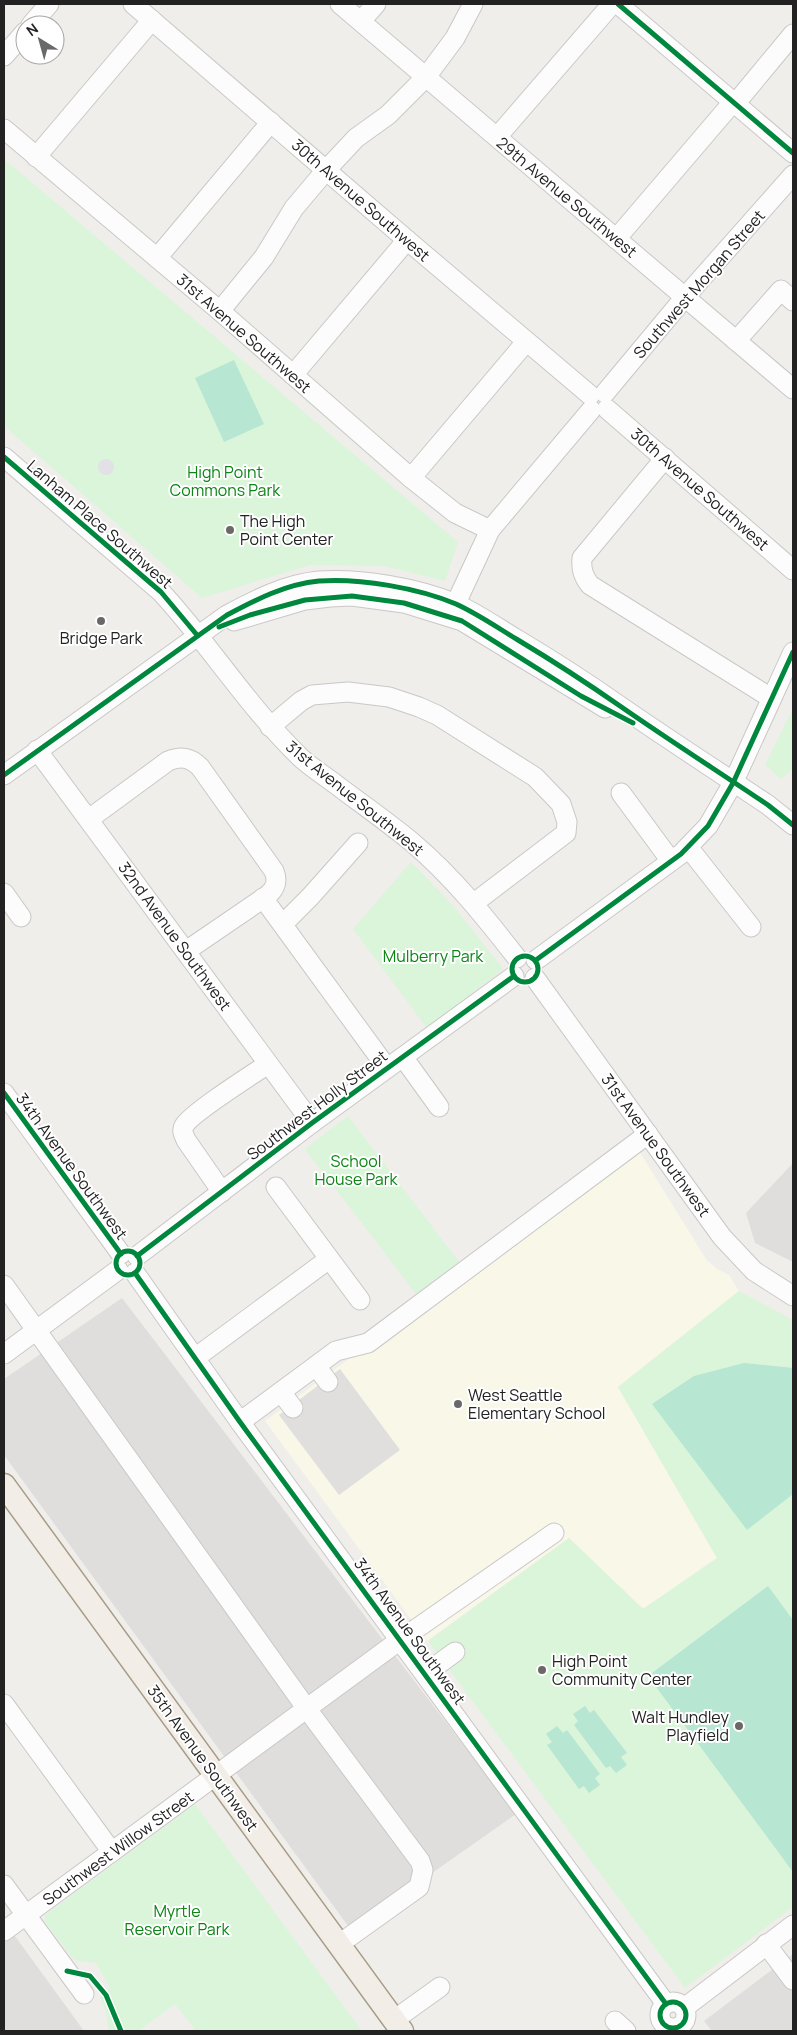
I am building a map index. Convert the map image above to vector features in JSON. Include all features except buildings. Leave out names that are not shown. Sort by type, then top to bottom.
[{"type":"main road","name":"35th Avenue Southwest","points":[[4,1485],[398,2026]]},
{"type":"street","points":[[40,15],[49,4]]},
{"type":"street","name":"30th Avenue Southwest","points":[[133,4],[327,169],[406,240],[665,458],[793,570]]},
{"type":"street","name":"29th Avenue Southwest","points":[[340,4],[793,389]]},
{"type":"street","points":[[361,21],[376,4]]},
{"type":"street","points":[[220,311],[264,257],[294,208],[327,169],[356,138],[388,115],[426,77],[455,38],[473,4]]},
{"type":"street","points":[[497,137],[612,4]]},
{"type":"street","points":[[618,4],[793,153]]},
{"type":"street","points":[[36,156],[152,20]]},
{"type":"street","points":[[616,239],[793,34]]},
{"type":"street","points":[[4,56],[15,43]]},
{"type":"street","points":[[157,258],[271,122]]},
{"type":"street","name":"31st Avenue Southwest","points":[[4,129],[220,311],[411,478],[455,513],[490,530]]},
{"type":"street","name":"Southwest Morgan Street","points":[[452,610],[490,530],[685,297],[793,175]]},
{"type":"street","points":[[293,375],[406,240]]},
{"type":"street","points":[[736,341],[781,290],[793,301]]},
{"type":"street","points":[[411,478],[526,342]]},
{"type":"street","name":"Lanham Place Southwest","points":[[4,457],[161,592],[197,635]]},
{"type":"street","points":[[665,458],[582,558],[581,568],[585,578],[590,585],[771,698]]},
{"type":"street","points":[[4,774],[227,615],[260,597],[288,587],[318,581],[378,585],[427,595],[452,610],[480,617],[578,677],[679,747],[768,805],[793,825]]},
{"type":"street","name":"31st Avenue Southwest","points":[[197,635],[270,727],[303,760],[412,842],[441,867],[474,903],[515,967]]},
{"type":"street","points":[[515,967],[521,982],[526,982],[535,969],[672,861],[708,826],[733,783],[793,652]]},
{"type":"street","points":[[270,727],[301,701],[312,695],[348,692],[389,697],[437,715],[535,777],[561,804],[567,822],[566,833],[474,903]]},
{"type":"street","name":"32nd Avenue Southwest","points":[[37,750],[312,1123]]},
{"type":"street","points":[[89,819],[168,761],[182,758],[188,759],[200,767],[276,876],[275,886],[272,891],[186,951]]},
{"type":"street","points":[[621,793],[672,861]]},
{"type":"street","points":[[283,924],[358,843]]},
{"type":"street","points":[[688,847],[751,928]]},
{"type":"street","points":[[4,893],[21,917]]},
{"type":"street","points":[[263,898],[388,1068]]},
{"type":"street","name":"Southwest Holly Street","points":[[4,1354],[403,1057],[515,967]]},
{"type":"street","name":"31st Avenue Southwest","points":[[535,969],[722,1238],[761,1276],[793,1296]]},
{"type":"street","points":[[403,1057],[439,1107]]},
{"type":"street","points":[[222,1192],[186,1140],[182,1133],[183,1126],[210,1104],[268,1064]]},
{"type":"street","name":"34th Avenue Southwest","points":[[4,1093],[128,1263],[240,1422],[619,1941],[679,2017]]},
{"type":"street","points":[[240,1422],[336,1351],[368,1343],[648,1134]]},
{"type":"street","points":[[276,1187],[360,1300]]},
{"type":"street","points":[[195,1358],[329,1259]]},
{"type":"street","points":[[4,1285],[308,1709],[420,1861],[423,1870],[419,1887],[338,1945]]},
{"type":"street","points":[[316,1366],[328,1382]]},
{"type":"street","points":[[281,1392],[293,1408]]},
{"type":"street","name":"Southwest Willow Street","points":[[4,1931],[400,1640],[554,1533]]},
{"type":"street","points":[[425,1674],[455,1652]]},
{"type":"street","points":[[4,1704],[112,1852]]},
{"type":"street","points":[[4,1885],[84,1994]]},
{"type":"street","points":[[657,2027],[669,2028],[679,2017],[766,1944],[793,1925]]},
{"type":"street","points":[[766,1944],[793,1980]]},
{"type":"street","points":[[398,2026],[440,1987]]},
{"type":"shaded area","points":[[103,459],[109,459],[114,464],[112,473],[103,475],[98,470],[98,464]]},
{"type":"shaded area","name":"West Seattle Elementary School","points":[[636,1146],[706,1259],[717,1269],[729,1275],[739,1291],[618,1387],[717,1558],[643,1609],[569,1538],[427,1641],[265,1421]]},
{"type":"shaded area","points":[[793,1163],[793,1262],[755,1243],[746,1213]]},
{"type":"shaded area","points":[[122,1298],[516,1814],[351,1930],[4,1455],[4,1379]]},
{"type":"shaded area","points":[[340,1369],[400,1450],[339,1495],[279,1415]]},
{"type":"shaded area","points":[[4,1921],[84,2031],[4,2031]]},
{"type":"shaded area","points":[[793,1954],[793,2031],[712,2031],[704,2021]]},
{"type":"green space","name":"High Point Commons Park","points":[[4,159],[458,542],[445,581],[384,566],[310,565],[202,598],[4,426]]},
{"type":"green space","points":[[234,360],[264,424],[224,442],[195,378]]},
{"type":"green space","points":[[793,708],[793,769],[781,779],[765,765]]},
{"type":"green space","name":"Mulberry Park","points":[[411,862],[456,909],[503,969],[427,1028],[353,929]]},
{"type":"green space","name":"School House Park","points":[[348,1116],[459,1262],[416,1294],[305,1149]]},
{"type":"green space","points":[[739,1291],[793,1320],[793,1907],[685,1988],[428,1641],[569,1538],[643,1609],[717,1558],[618,1387]]},
{"type":"green space","points":[[744,1363],[793,1368],[793,1494],[747,1530],[652,1404],[694,1376]]},
{"type":"green space","name":"Walt Hundley Playfield","points":[[768,1586],[793,1620],[793,1872],[648,1676]]},
{"type":"green space","points":[[585,1706],[590,1713],[594,1710],[627,1753],[621,1757],[627,1765],[616,1773],[610,1766],[606,1768],[574,1725],[578,1721],[573,1714]]},
{"type":"green space","points":[[557,1726],[563,1733],[567,1730],[600,1774],[595,1778],[600,1785],[589,1793],[584,1786],[579,1789],[547,1745],[552,1742],[546,1734]]},
{"type":"green space","name":"Myrtle Reservoir Park","points":[[195,1804],[362,2031],[196,2031],[175,2004],[139,2031],[109,2031],[105,2008],[99,1995],[110,1988],[96,1963],[74,1960],[45,1922],[45,1915]]},
{"type":"cycle path","points":[[618,4],[793,153]]},
{"type":"cycle path","points":[[4,457],[161,592],[197,635]]},
{"type":"cycle path","points":[[4,775],[227,615],[260,598],[295,585],[319,581],[352,581],[389,585],[424,593],[441,598],[472,612],[582,681],[768,805],[793,825]]},
{"type":"cycle path","points":[[219,627],[250,615],[305,600],[352,596],[404,603],[462,621],[581,696],[633,723]]},
{"type":"cycle path","points":[[536,960],[681,854],[708,826],[733,783],[793,652]]},
{"type":"cycle path","points":[[525,956],[534,960],[538,969],[534,978],[525,982],[516,978],[512,969],[516,960],[525,956]]},
{"type":"cycle path","points":[[137,1256],[312,1123],[514,976]]},
{"type":"cycle path","points":[[4,1093],[121,1254]]},
{"type":"cycle path","points":[[128,1251],[137,1254],[140,1263],[137,1272],[128,1275],[119,1272],[116,1263],[119,1254],[128,1251]]},
{"type":"cycle path","points":[[135,1273],[240,1422],[666,2004]]},
{"type":"cycle path","points":[[67,1971],[90,1976],[106,1995],[121,2031]]},
{"type":"cycle path","points":[[673,2002],[682,2006],[686,2015],[682,2024],[673,2028],[664,2024],[660,2015],[664,2006],[673,2002]]},
{"type":"place","name":"The High Point Center","points":[[230,530]]},
{"type":"place","name":"Bridge Park","points":[[101,621]]},
{"type":"place","name":"West Seattle Elementary School","points":[[458,1404]]},
{"type":"place","name":"High Point Community Center","points":[[542,1670]]},
{"type":"place","name":"Walt Hundley Playfield","points":[[739,1726]]}]
